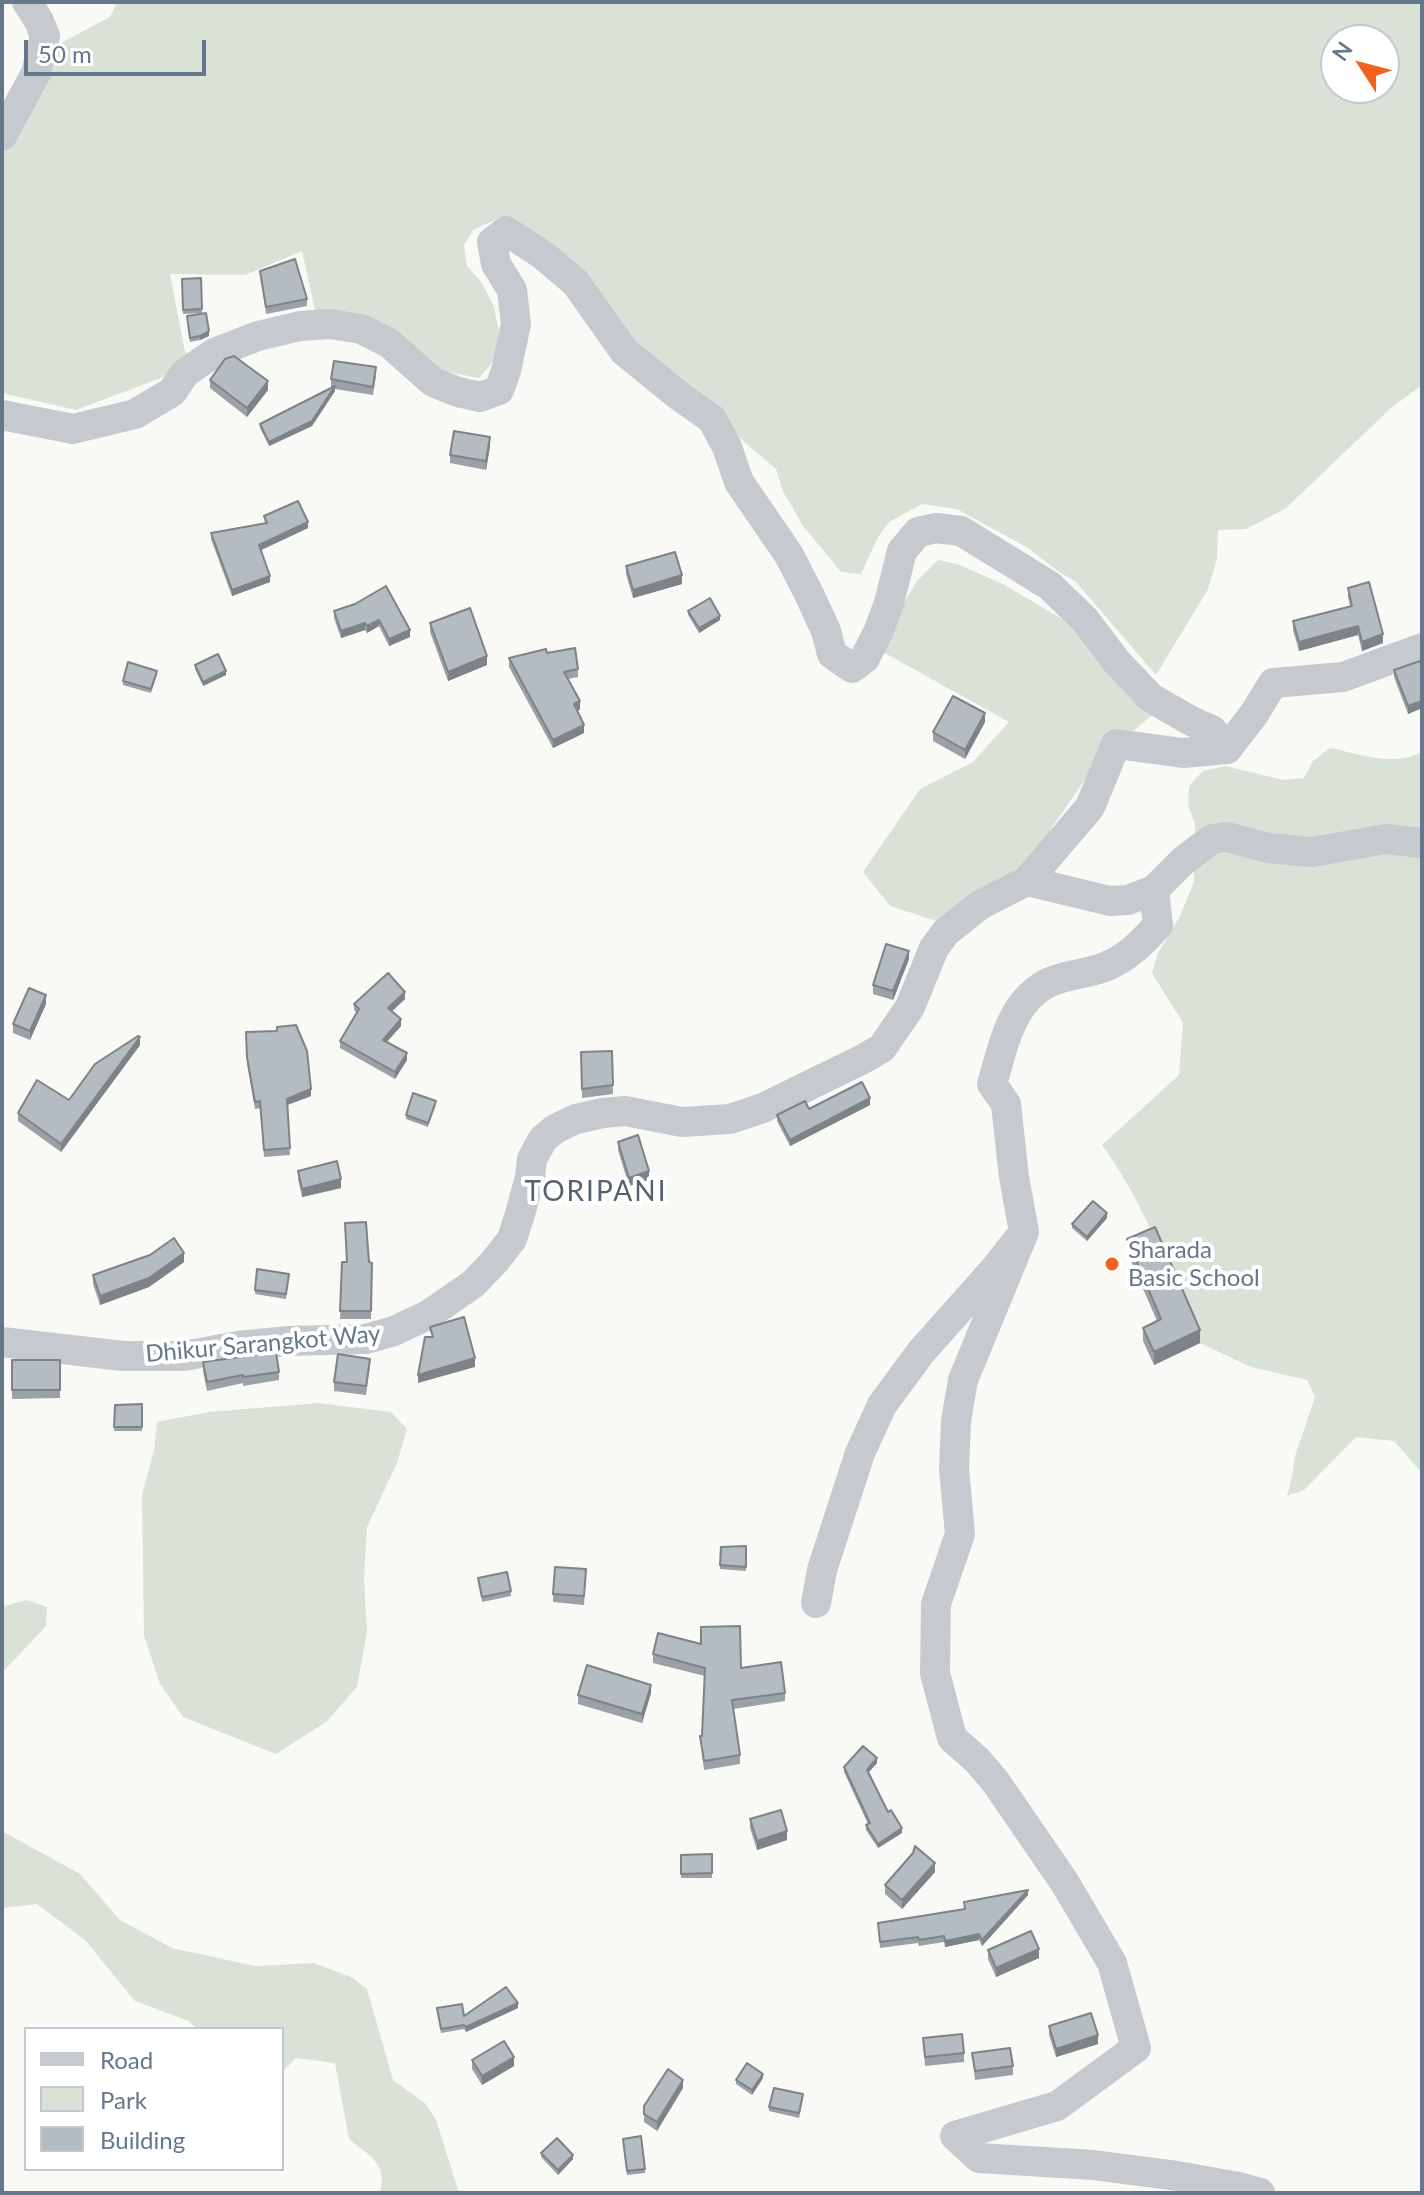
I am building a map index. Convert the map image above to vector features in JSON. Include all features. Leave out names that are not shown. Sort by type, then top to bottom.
[{"type":"street","points":[[2,136],[36,73],[45,36],[27,2]]},
{"type":"street","points":[[2,415],[73,429],[135,414],[172,392],[185,373],[214,353],[258,336],[300,326],[330,324],[361,329],[389,343],[433,382],[480,397],[499,390],[516,324],[512,290],[496,264],[492,242],[506,231],[543,255],[576,283],[624,351],[712,419],[727,447],[739,482],[789,555],[810,596],[826,631],[832,654],[852,668],[865,658],[889,603],[902,551],[918,532],[936,528],[961,531],[1050,586],[1085,620],[1116,661],[1151,698],[1212,730],[1227,749]]},
{"type":"street","points":[[1422,648],[1343,677],[1273,683],[1227,749],[1183,753],[1116,744],[1090,807],[1027,881],[1110,901],[1128,900],[1154,890],[1183,861],[1212,839],[1227,837],[1268,848],[1312,852],[1386,839],[1422,843]]},
{"type":"street","name":"Dhikur Sarangkot Way","points":[[2,1342],[123,1356],[184,1356],[288,1341],[366,1339],[394,1331],[428,1315],[462,1292],[495,1261],[512,1239],[524,1202],[532,1159],[543,1139],[555,1129],[576,1119],[625,1111],[682,1122],[730,1119],[763,1108],[863,1059],[882,1048],[894,1034],[910,1007],[934,948],[946,932],[980,905],[1027,881]]},
{"type":"street","points":[[1154,890],[1158,925],[1136,950],[1105,966],[1048,981],[1023,1004],[1008,1032],[992,1084],[1006,1104],[1024,1232],[963,1380],[956,1421],[954,1469],[960,1534],[936,1604],[935,1673],[952,1738],[995,1781],[1065,1883],[1112,1963],[1136,2048],[1057,2106],[955,2136],[979,2158],[1094,2165],[1171,2175],[1260,2193]]},
{"type":"street","points":[[816,1603],[822,1570],[860,1453],[882,1405],[921,1352],[1024,1232]]},
{"type":"green space","points":[[117,2],[1422,2],[1422,385],[1391,408],[1285,509],[1246,529],[1218,530],[1217,559],[1208,589],[1156,675],[1075,581],[1028,548],[957,509],[922,504],[889,522],[878,537],[861,574],[841,572],[803,526],[783,491],[776,469],[654,365],[526,232],[499,218],[473,230],[464,245],[467,266],[482,283],[494,307],[499,332],[494,361],[479,378],[448,372],[316,315],[302,251],[245,275],[170,274],[185,352],[194,358],[161,378],[76,410],[2,393],[2,155],[37,94],[55,46],[110,17]]},
{"type":"green space","points":[[938,560],[957,564],[1003,584],[1074,626],[1153,714],[1090,772],[1031,863],[949,925],[890,906],[863,872],[920,789],[973,762],[1009,722],[883,652],[897,615],[917,581]]},
{"type":"green space","points":[[1330,748],[1388,759],[1422,752],[1422,1473],[1394,1441],[1356,1437],[1304,1490],[1287,1496],[1295,1456],[1315,1397],[1307,1380],[1251,1367],[1200,1343],[1144,1216],[1102,1145],[1179,1075],[1183,1023],[1152,973],[1158,953],[1179,918],[1194,882],[1195,824],[1188,805],[1189,786],[1203,771],[1225,766],[1284,780],[1304,778],[1313,761]]},
{"type":"green space","points":[[318,1403],[391,1412],[407,1429],[397,1463],[367,1527],[364,1578],[367,1632],[357,1687],[326,1722],[276,1754],[183,1717],[160,1684],[144,1635],[142,1495],[154,1450],[157,1422],[209,1412]]},
{"type":"green space","points":[[26,1600],[47,1607],[46,1626],[2,1673],[2,1607]]},
{"type":"green space","points":[[2,1831],[80,1874],[120,1920],[172,1948],[255,1966],[314,1963],[351,1977],[367,1989],[393,2080],[426,2104],[436,2120],[459,2193],[380,2193],[379,2167],[349,2139],[335,2063],[296,2058],[284,2070],[284,2027],[195,2027],[189,2021],[135,2001],[85,1940],[37,1904],[2,1908]]},
{"type":"building","points":[[295,259],[307,299],[266,307],[260,271]]},
{"type":"building","points":[[201,278],[202,309],[183,310],[182,279]]},
{"type":"building","points":[[206,313],[209,331],[190,338],[187,316]]},
{"type":"building","points":[[234,356],[268,381],[247,408],[210,380],[225,359]]},
{"type":"building","points":[[334,361],[376,367],[373,387],[331,379]]},
{"type":"building","points":[[335,386],[312,421],[269,442],[260,424]]},
{"type":"building","points":[[454,431],[490,437],[486,461],[450,455]]},
{"type":"building","points":[[298,501],[308,522],[259,545],[270,576],[232,590],[211,533],[267,523],[264,516]]},
{"type":"building","points":[[675,552],[682,575],[633,590],[626,566]]},
{"type":"building","points":[[1369,582],[1383,634],[1362,642],[1358,626],[1299,642],[1293,621],[1352,606],[1348,588]]},
{"type":"building","points":[[386,586],[410,630],[389,639],[379,620],[367,626],[365,623],[341,631],[334,611],[355,604]]},
{"type":"building","points":[[710,598],[720,616],[699,628],[688,611]]},
{"type":"building","points":[[470,608],[487,656],[448,672],[430,623]]},
{"type":"building","points":[[575,648],[578,669],[564,672],[580,701],[574,704],[584,725],[553,740],[509,658],[546,649],[547,653]]},
{"type":"building","points":[[218,654],[226,671],[203,682],[195,665]]},
{"type":"building","points":[[1420,661],[1422,701],[1408,706],[1394,670]]},
{"type":"building","points":[[128,662],[157,671],[151,689],[123,681]]},
{"type":"building","points":[[953,696],[985,713],[965,750],[933,732]]},
{"type":"building","points":[[886,944],[909,951],[893,991],[873,985]]},
{"type":"building","points":[[388,973],[405,992],[388,1008],[401,1019],[383,1040],[407,1053],[395,1072],[340,1041],[359,1009],[354,1004]]},
{"type":"building","points":[[29,988],[46,995],[30,1031],[13,1024]]},
{"type":"building","points":[[296,1025],[307,1051],[311,1089],[287,1099],[290,1148],[264,1150],[260,1101],[255,1102],[246,1032],[277,1031],[277,1027]]},
{"type":"building","points":[[138,1036],[61,1144],[18,1113],[37,1080],[69,1100],[95,1064]]},
{"type":"building","points":[[612,1051],[613,1085],[582,1089],[581,1052]]},
{"type":"building","points":[[862,1082],[870,1098],[790,1140],[777,1115],[805,1101],[809,1109]]},
{"type":"building","points":[[413,1093],[436,1101],[428,1123],[406,1115]]},
{"type":"building","points":[[638,1135],[649,1171],[629,1178],[618,1142]]},
{"type":"building","points":[[337,1161],[341,1179],[302,1189],[298,1171]]},
{"type":"building","points":[[1093,1201],[1107,1213],[1087,1237],[1072,1224]]},
{"type":"building","points":[[366,1222],[369,1262],[372,1263],[371,1311],[340,1311],[342,1262],[347,1262],[345,1223]]},
{"type":"building","points":[[1155,1227],[1200,1330],[1154,1352],[1143,1328],[1161,1319],[1127,1239]]},
{"type":"building","points":[[174,1238],[184,1253],[149,1278],[100,1296],[93,1275],[150,1255]]},
{"type":"building","points":[[257,1269],[289,1274],[286,1294],[255,1290]]},
{"type":"building","points":[[464,1317],[475,1358],[418,1375],[425,1337],[433,1337],[430,1327]]},
{"type":"building","points":[[276,1352],[279,1372],[207,1382],[203,1362]]},
{"type":"building","points":[[338,1354],[370,1359],[366,1386],[334,1382]]},
{"type":"building","points":[[12,1360],[60,1360],[60,1390],[12,1390]]},
{"type":"building","points":[[142,1404],[142,1427],[114,1427],[115,1405]]},
{"type":"building","points":[[746,1546],[746,1567],[720,1565],[721,1547]]},
{"type":"building","points":[[555,1567],[586,1569],[584,1596],[553,1594]]},
{"type":"building","points":[[507,1572],[511,1591],[482,1597],[478,1578]]},
{"type":"building","points":[[740,1626],[741,1668],[781,1662],[785,1693],[732,1700],[740,1755],[704,1761],[700,1736],[705,1668],[653,1654],[658,1633],[701,1644],[701,1627]]},
{"type":"building","points":[[587,1665],[651,1685],[642,1714],[578,1695]]},
{"type":"building","points":[[863,1746],[877,1758],[867,1770],[888,1812],[891,1810],[902,1828],[878,1844],[866,1825],[870,1823],[844,1767]]},
{"type":"building","points":[[781,1810],[787,1831],[757,1841],[750,1819]]},
{"type":"building","points":[[915,1846],[935,1863],[902,1900],[885,1885],[913,1853]]},
{"type":"building","points":[[712,1854],[712,1873],[681,1874],[681,1855]]},
{"type":"building","points":[[1028,1890],[982,1940],[979,1934],[945,1941],[944,1936],[880,1942],[878,1923],[965,1909],[964,1902]]},
{"type":"building","points":[[1031,1931],[1039,1949],[996,1968],[988,1950]]},
{"type":"building","points":[[506,1987],[518,2003],[466,2027],[441,2029],[437,2008],[462,2004],[464,2016]]},
{"type":"building","points":[[1091,2013],[1098,2035],[1056,2049],[1049,2026]]},
{"type":"building","points":[[962,2034],[964,2053],[925,2057],[923,2038]]},
{"type":"building","points":[[504,2041],[514,2057],[482,2076],[472,2060]]},
{"type":"building","points":[[1010,2048],[1013,2066],[975,2071],[972,2053]]},
{"type":"building","points":[[747,2063],[763,2074],[752,2090],[736,2080]]},
{"type":"building","points":[[668,2069],[683,2080],[657,2122],[644,2114],[644,2106]]},
{"type":"building","points":[[774,2088],[803,2094],[799,2113],[769,2107]]},
{"type":"building","points":[[641,2136],[645,2169],[627,2171],[623,2139]]},
{"type":"building","points":[[557,2138],[573,2155],[558,2170],[541,2153]]},
{"type":"place","name":"Sharada Basic School","points":[[1112,1264]]},
{"type":"district","name":"TORIPANI","points":[[596,1192]]}]
